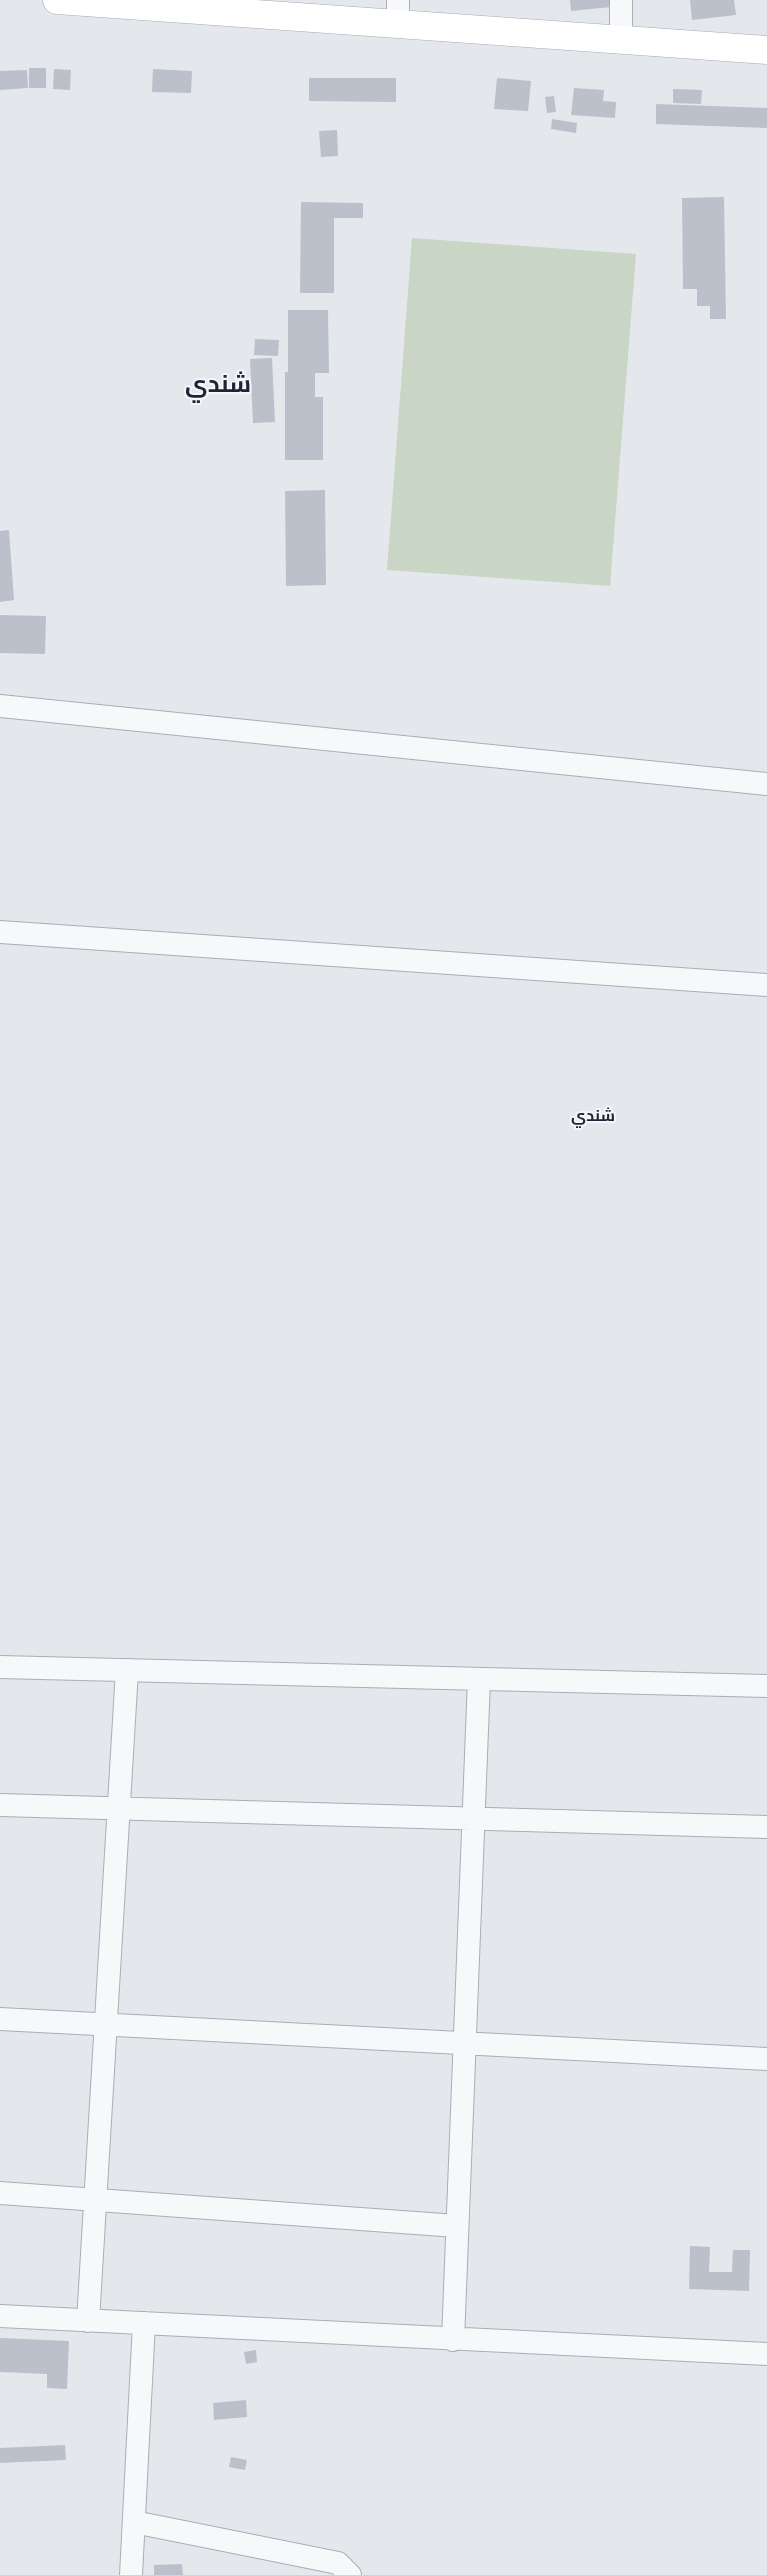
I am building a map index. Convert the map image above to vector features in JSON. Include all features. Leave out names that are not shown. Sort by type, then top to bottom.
[{"type":"main road","points":[[57,0],[398,12],[621,40],[767,50]]},
{"type":"street","points":[[621,0],[621,40]]},
{"type":"street","points":[[0,706],[767,784]]},
{"type":"street","points":[[0,932],[767,985]]},
{"type":"street","points":[[0,1667],[767,1686]]},
{"type":"street","points":[[88,2321],[127,1670]]},
{"type":"street","points":[[453,2340],[479,1679]]},
{"type":"street","points":[[0,1805],[767,1827]]},
{"type":"street","points":[[0,2019],[767,2059]]},
{"type":"street","points":[[0,2193],[457,2226]]},
{"type":"street","points":[[0,2316],[453,2340],[767,2354]]},
{"type":"street","points":[[131,2575],[144,2324]]},
{"type":"street","points":[[134,2522],[338,2563],[350,2575]]},
{"type":"green space","points":[[412,238],[636,254],[610,586],[387,570]]},
{"type":"building","points":[[570,0],[610,0],[611,7],[571,11]]},
{"type":"building","points":[[690,0],[734,0],[736,15],[692,20]]},
{"type":"building","points":[[29,68],[46,68],[46,88],[29,88]]},
{"type":"building","points":[[54,69],[71,70],[70,90],[53,89]]},
{"type":"building","points":[[153,69],[192,71],[191,93],[152,92]]},
{"type":"building","points":[[27,70],[28,88],[0,90],[0,71]]},
{"type":"building","points":[[309,78],[396,78],[396,102],[309,101]]},
{"type":"building","points":[[497,78],[531,81],[528,111],[494,109]]},
{"type":"building","points":[[574,88],[604,90],[603,101],[616,102],[615,118],[571,115]]},
{"type":"building","points":[[673,89],[702,90],[701,104],[673,103]]},
{"type":"building","points":[[554,96],[556,112],[547,113],[545,97]]},
{"type":"building","points":[[656,104],[767,108],[767,128],[656,124]]},
{"type":"building","points":[[552,119],[577,123],[576,133],[551,129]]},
{"type":"building","points":[[337,130],[338,156],[321,157],[319,131]]},
{"type":"building","points":[[724,197],[726,319],[710,319],[710,306],[697,306],[697,289],[683,289],[682,198]]},
{"type":"building","points":[[301,202],[363,203],[363,218],[334,218],[334,293],[300,293]]},
{"type":"building","points":[[288,310],[328,310],[329,373],[315,373],[315,397],[323,397],[323,460],[285,460],[285,372],[288,372]]},
{"type":"building","points":[[255,339],[279,340],[278,356],[254,355]]},
{"type":"building","points":[[272,358],[275,422],[253,423],[250,359]]},
{"type":"building","points":[[325,490],[326,585],[286,586],[285,491]]},
{"type":"building","points":[[9,530],[14,600],[0,602],[0,531]]},
{"type":"building","points":[[0,615],[46,616],[45,654],[0,653]]},
{"type":"building","points":[[690,2246],[710,2247],[709,2272],[732,2272],[733,2250],[750,2250],[749,2291],[689,2289]]},
{"type":"building","points":[[0,2338],[69,2341],[67,2389],[47,2388],[47,2374],[0,2372]]},
{"type":"building","points":[[256,2350],[257,2362],[246,2364],[244,2352]]},
{"type":"building","points":[[246,2400],[247,2417],[214,2420],[213,2403]]},
{"type":"building","points":[[65,2445],[66,2460],[0,2463],[0,2448]]},
{"type":"building","points":[[231,2457],[247,2460],[245,2470],[229,2467]]},
{"type":"building","points":[[182,2564],[183,2575],[154,2575],[154,2565]]},
{"type":"district","name":"شندي","points":[[218,385]]},
{"type":"district","name":"شندي","points":[[593,1117]]}]
